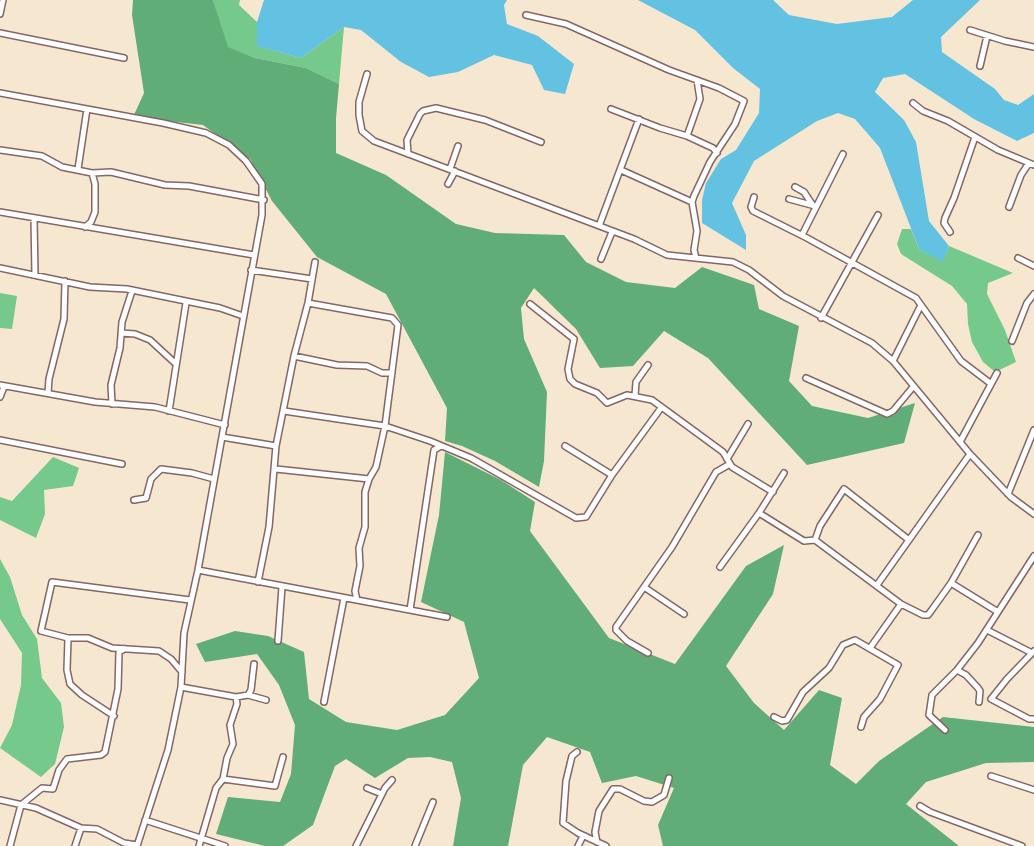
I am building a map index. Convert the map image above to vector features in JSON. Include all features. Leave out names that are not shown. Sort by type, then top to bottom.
[{"type":"street","points":[[0,14],[3,0]]},
{"type":"street","points":[[526,15],[566,24],[654,64],[734,94],[744,101],[735,124],[701,179],[692,202],[697,225],[694,250],[696,258]]},
{"type":"street","points":[[970,30],[1034,47]]},
{"type":"street","points":[[0,34],[124,58]]},
{"type":"street","points":[[980,66],[987,36]]},
{"type":"street","points":[[367,74],[358,109],[362,131],[368,138],[612,232],[644,242],[667,255],[732,262],[749,270],[783,296],[821,318],[872,343],[893,361],[970,454],[1008,494],[1034,514]]},
{"type":"street","points":[[687,136],[700,99],[698,80]]},
{"type":"street","points":[[0,93],[206,133],[229,145],[246,160],[262,184],[264,200],[225,425],[198,570],[184,633],[181,687],[168,750],[137,846],[124,843],[97,829],[80,828],[54,818],[41,810],[0,800]]},
{"type":"street","points":[[913,103],[923,111],[1031,164],[1021,175],[1008,207]]},
{"type":"street","points":[[408,154],[408,140],[420,114],[423,111],[436,108],[486,120],[541,142]]},
{"type":"street","points":[[78,170],[87,109]]},
{"type":"street","points":[[611,109],[660,128],[687,136],[713,148],[717,153]]},
{"type":"street","points":[[599,226],[639,119]]},
{"type":"street","points":[[950,232],[944,223],[944,218],[954,198],[975,137]]},
{"type":"street","points":[[448,184],[458,146]]},
{"type":"street","points":[[0,150],[42,156],[62,167],[92,173],[111,172],[165,185],[189,186],[264,200]]},
{"type":"street","points":[[802,235],[813,205],[843,154]]},
{"type":"street","points":[[621,170],[692,202]]},
{"type":"street","points":[[85,227],[95,216],[95,184],[92,173]]},
{"type":"street","points":[[795,187],[804,192],[813,205]]},
{"type":"street","points":[[754,197],[751,207],[753,212],[802,235],[851,263],[894,284],[916,298],[961,361],[990,384]]},
{"type":"street","points":[[789,199],[813,205]]},
{"type":"street","points":[[0,212],[254,255]]},
{"type":"street","points":[[821,318],[878,215]]},
{"type":"street","points":[[34,218],[35,275]]},
{"type":"street","points":[[601,259],[612,232]]},
{"type":"street","points":[[1018,258],[1034,266]]},
{"type":"street","points":[[258,582],[276,469],[276,446],[294,356],[308,303],[315,262]]},
{"type":"street","points":[[0,268],[90,287],[121,288],[186,303],[220,308],[243,316]]},
{"type":"street","points":[[252,270],[312,279]]},
{"type":"street","points":[[48,393],[49,379],[64,319],[66,281]]},
{"type":"street","points":[[112,404],[111,385],[120,348],[121,333],[132,291]]},
{"type":"street","points":[[1012,341],[1027,303],[1034,294]]},
{"type":"street","points":[[169,411],[186,303]]},
{"type":"street","points":[[308,303],[392,318],[398,325],[385,426],[376,467],[369,479],[365,492],[365,527],[359,548],[360,566],[355,591],[357,600]]},
{"type":"street","points":[[530,304],[574,339],[568,369],[570,379],[575,384],[597,393],[607,402],[622,396],[648,398],[723,452],[728,462],[773,492]]},
{"type":"street","points":[[893,361],[921,305]]},
{"type":"street","points":[[121,333],[135,334],[150,340],[176,364]]},
{"type":"street","points":[[294,356],[336,364],[367,366],[382,372],[392,373]]},
{"type":"street","points":[[635,396],[636,382],[648,365]]},
{"type":"street","points":[[960,442],[998,372]]},
{"type":"street","points":[[806,378],[887,414],[893,412],[913,387]]},
{"type":"street","points":[[0,397],[2,386],[112,404],[169,411],[225,425]]},
{"type":"street","points":[[284,411],[385,426],[441,446],[471,458],[576,518],[586,517],[612,475],[662,408]]},
{"type":"street","points":[[648,653],[635,646],[616,630],[672,547],[716,472],[728,462],[748,424]]},
{"type":"street","points":[[1008,494],[1034,430]]},
{"type":"street","points":[[222,437],[276,446]]},
{"type":"street","points":[[0,440],[122,464]]},
{"type":"street","points":[[410,610],[434,450],[441,446]]},
{"type":"street","points":[[565,446],[612,475]]},
{"type":"street","points":[[877,585],[970,454]]},
{"type":"street","points":[[134,500],[146,498],[152,479],[161,469],[192,473],[214,479]]},
{"type":"street","points":[[276,469],[369,479]]},
{"type":"street","points":[[720,567],[759,513],[784,473]]},
{"type":"street","points":[[815,540],[820,526],[844,488],[908,540]]},
{"type":"street","points":[[759,513],[804,541],[815,540],[900,604],[923,615],[928,615],[951,583],[978,536]]},
{"type":"street","points":[[945,730],[929,715],[931,697],[957,670],[987,630],[1034,556]]},
{"type":"street","points":[[198,570],[447,617]]},
{"type":"street","points":[[183,672],[171,660],[159,652],[112,648],[88,638],[68,638],[41,631],[52,582],[190,600]]},
{"type":"street","points":[[951,583],[998,612]]},
{"type":"street","points":[[278,641],[282,587]]},
{"type":"street","points":[[644,587],[684,614]]},
{"type":"street","points":[[324,702],[344,598]]},
{"type":"street","points":[[870,648],[900,604]]},
{"type":"street","points":[[987,630],[1033,652],[1007,679],[991,700],[1029,719],[1034,719]]},
{"type":"street","points":[[68,638],[67,670],[70,684],[82,695],[114,716]]},
{"type":"street","points":[[774,717],[782,721],[787,720],[803,692],[828,668],[845,643],[855,640],[898,665],[880,700],[864,717],[861,727]]},
{"type":"street","points":[[10,846],[20,805],[42,788],[53,789],[67,758],[101,755],[105,752],[114,716],[119,681],[119,652],[124,648]]},
{"type":"street","points":[[248,695],[251,690],[254,664]]},
{"type":"street","points":[[957,670],[966,675],[978,688],[980,692],[979,702]]},
{"type":"street","points":[[181,687],[236,697],[248,695],[266,700]]},
{"type":"street","points":[[199,846],[216,788],[223,779],[227,758],[233,744],[230,725],[237,704],[236,697]]},
{"type":"street","points":[[577,752],[572,756],[566,781],[563,818],[567,827],[606,846]]},
{"type":"street","points":[[223,779],[275,786],[283,757]]},
{"type":"street","points":[[991,776],[1034,790]]},
{"type":"street","points":[[597,842],[595,832],[598,816],[612,790],[620,789],[644,801],[652,802],[664,795],[669,778]]},
{"type":"street","points":[[356,846],[382,794],[392,780]]},
{"type":"street","points":[[367,788],[382,794]]},
{"type":"street","points":[[415,846],[433,802]]},
{"type":"street","points":[[920,806],[930,812],[1022,846]]},
{"type":"street","points":[[145,820],[225,846]]},
{"type":"street","points":[[75,846],[80,828]]},
{"type":"street","points":[[578,846],[583,836]]},
{"type":"green space","points":[[133,0],[213,0],[228,47],[255,58],[306,68],[339,84],[336,118],[336,153],[386,175],[456,224],[495,233],[564,235],[586,262],[626,282],[675,288],[702,267],[754,285],[759,309],[799,326],[789,381],[812,406],[868,418],[915,403],[904,443],[807,465],[708,358],[664,331],[633,366],[600,368],[576,329],[534,288],[521,308],[524,339],[547,392],[544,461],[539,487],[495,461],[462,446],[445,441],[447,408],[386,294],[317,257],[272,201],[250,159],[203,125],[133,117],[144,93],[132,15]]},
{"type":"green space","points":[[213,0],[240,0],[239,5],[257,22],[258,46],[301,58],[344,27],[339,84],[306,68],[255,58],[227,47]]},
{"type":"green space","points":[[902,229],[911,229],[919,249],[943,261],[949,246],[1013,273],[988,283],[987,294],[1005,330],[1016,362],[995,372],[983,362],[972,342],[968,324],[967,304],[952,286],[901,254],[897,244]]},
{"type":"green space","points":[[0,293],[17,296],[12,329],[0,328]]},
{"type":"green space","points":[[445,452],[501,480],[535,502],[530,531],[609,638],[675,664],[746,566],[784,545],[773,594],[726,666],[754,703],[784,730],[819,690],[842,698],[830,765],[856,784],[879,761],[943,717],[1034,727],[1034,762],[986,763],[926,782],[906,804],[959,846],[663,846],[658,825],[674,788],[636,776],[602,783],[590,752],[547,737],[523,765],[508,846],[453,846],[461,798],[452,762],[430,757],[408,758],[375,778],[346,759],[335,766],[313,825],[283,846],[265,846],[216,834],[228,797],[280,802],[291,774],[295,725],[279,685],[257,654],[205,662],[196,644],[235,631],[268,636],[304,652],[309,699],[346,722],[397,730],[445,715],[479,678],[464,622],[421,602],[439,515]]},
{"type":"green space","points":[[53,457],[79,468],[73,486],[44,490],[45,514],[36,538],[0,520],[0,497],[12,501]]},
{"type":"green space","points":[[0,559],[10,577],[22,615],[37,639],[42,678],[61,703],[64,727],[55,764],[41,777],[0,748],[12,725],[21,685],[22,653],[0,619]]},
{"type":"water","points":[[264,0],[507,0],[504,5],[507,24],[538,36],[574,64],[565,94],[544,90],[532,65],[494,55],[458,72],[429,77],[401,62],[361,30],[344,27],[301,58],[257,46],[257,22]]},
{"type":"water","points":[[638,0],[773,0],[789,15],[837,24],[892,17],[913,0],[980,0],[941,37],[942,52],[995,89],[1004,100],[1018,105],[1034,94],[1034,133],[1017,141],[974,119],[905,74],[883,78],[875,92],[904,120],[916,142],[929,221],[949,246],[943,262],[919,249],[880,148],[855,119],[838,113],[817,121],[754,161],[732,203],[746,235],[746,250],[702,223],[702,200],[706,183],[721,159],[736,150],[759,113],[760,89],[733,68],[695,30]]}]
